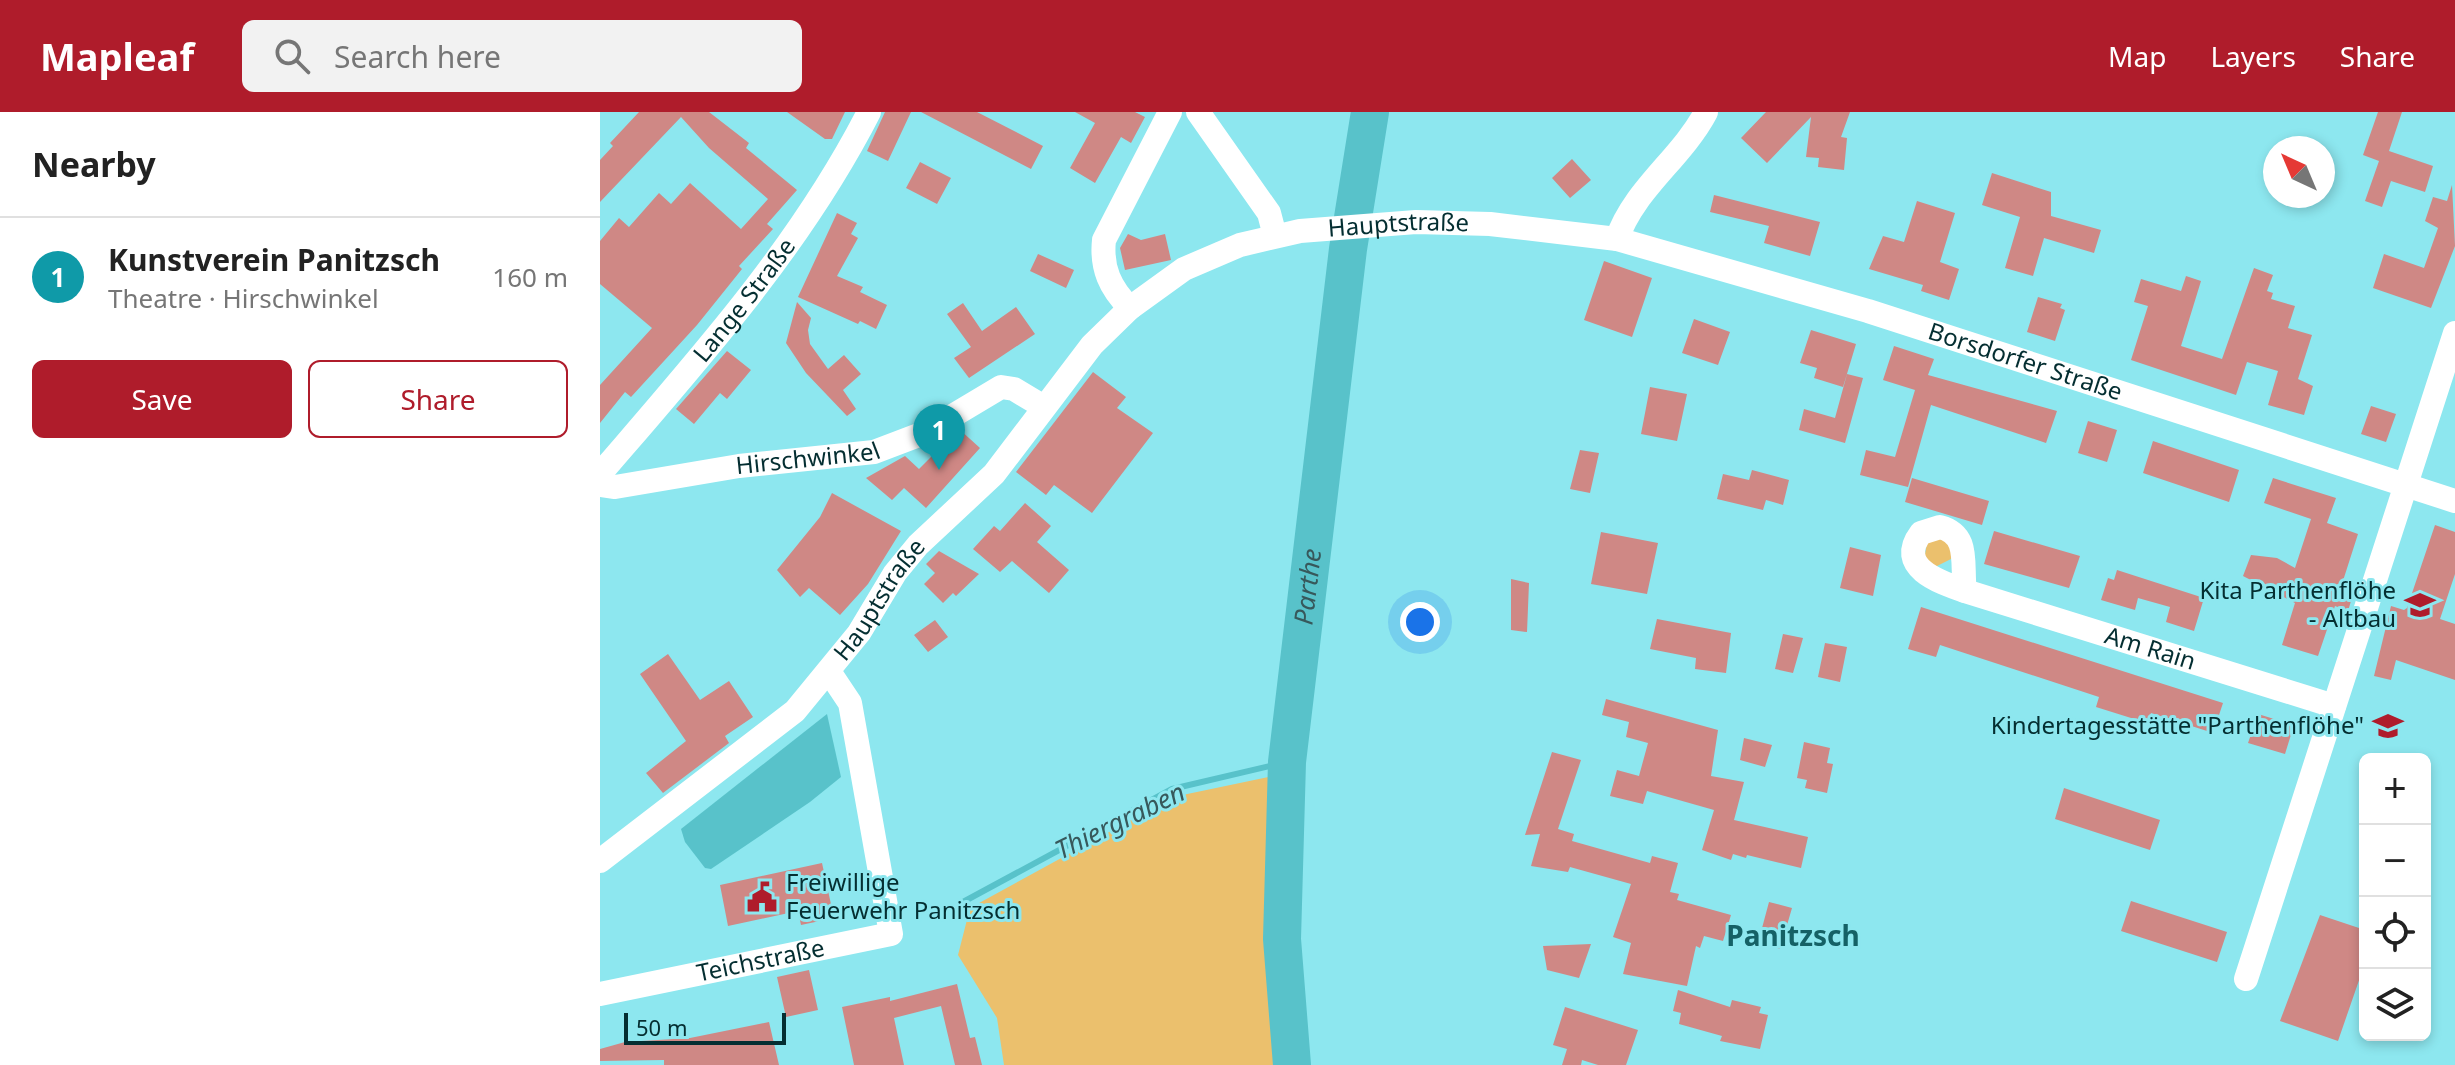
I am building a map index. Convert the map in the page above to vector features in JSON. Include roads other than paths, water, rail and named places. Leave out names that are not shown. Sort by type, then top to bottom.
[{"type":"street","name":"Lange Straße","points":[[600,474],[693,368],[807,221],[869,112]]},
{"type":"street","points":[[1130,308],[1108,280],[1102,259],[1104,240],[1170,112]]},
{"type":"street","points":[[1198,112],[1269,213],[1275,236]]},
{"type":"street","points":[[1617,239],[1624,218],[1673,161],[1706,112]]},
{"type":"street","name":"Hauptstraße","points":[[600,861],[795,711],[830,673],[859,633],[895,573],[918,545],[994,474],[1092,345],[1130,308],[1184,269],[1240,245],[1321,227],[1383,223],[1490,224],[1591,235]]},
{"type":"street","name":"Borsdorfer Straße","points":[[1591,235],[1617,239],[1868,311],[2455,501]]},
{"type":"street","points":[[2246,979],[2455,333]]},
{"type":"street","name":"Hirschwinkel","points":[[600,485],[615,487],[739,466],[874,452],[924,433],[1001,387],[1014,389],[1044,407]]},
{"type":"street","name":"Am Rain","points":[[1965,591],[2334,706]]},
{"type":"street","name":"Teichstraße","points":[[600,994],[891,934],[850,703],[830,673]]},
{"type":"water","points":[[827,714],[841,777],[810,802],[711,869],[705,868],[685,842],[681,829]]},
{"type":"waterway","name":"Parthe","points":[[1292,1065],[1282,939],[1287,762],[1348,249],[1370,112]]},
{"type":"waterway","name":"Thiergraben","points":[[963,902],[1172,789],[1287,762]]},
{"type":"place","name":"Kunstverein Panitzsch","points":[[939,470]]},
{"type":"place","name":"Kita Parthenflöhe - Altbau","points":[[2420,605]]},
{"type":"place","name":"Kindertagesstätte \"Parthenflöhe\"","points":[[2388,726]]},
{"type":"place","name":"Freiwillige Feuerwehr Panitzsch","points":[[762,897]]},
{"type":"district","name":"Panitzsch","points":[[1793,936]]}]
